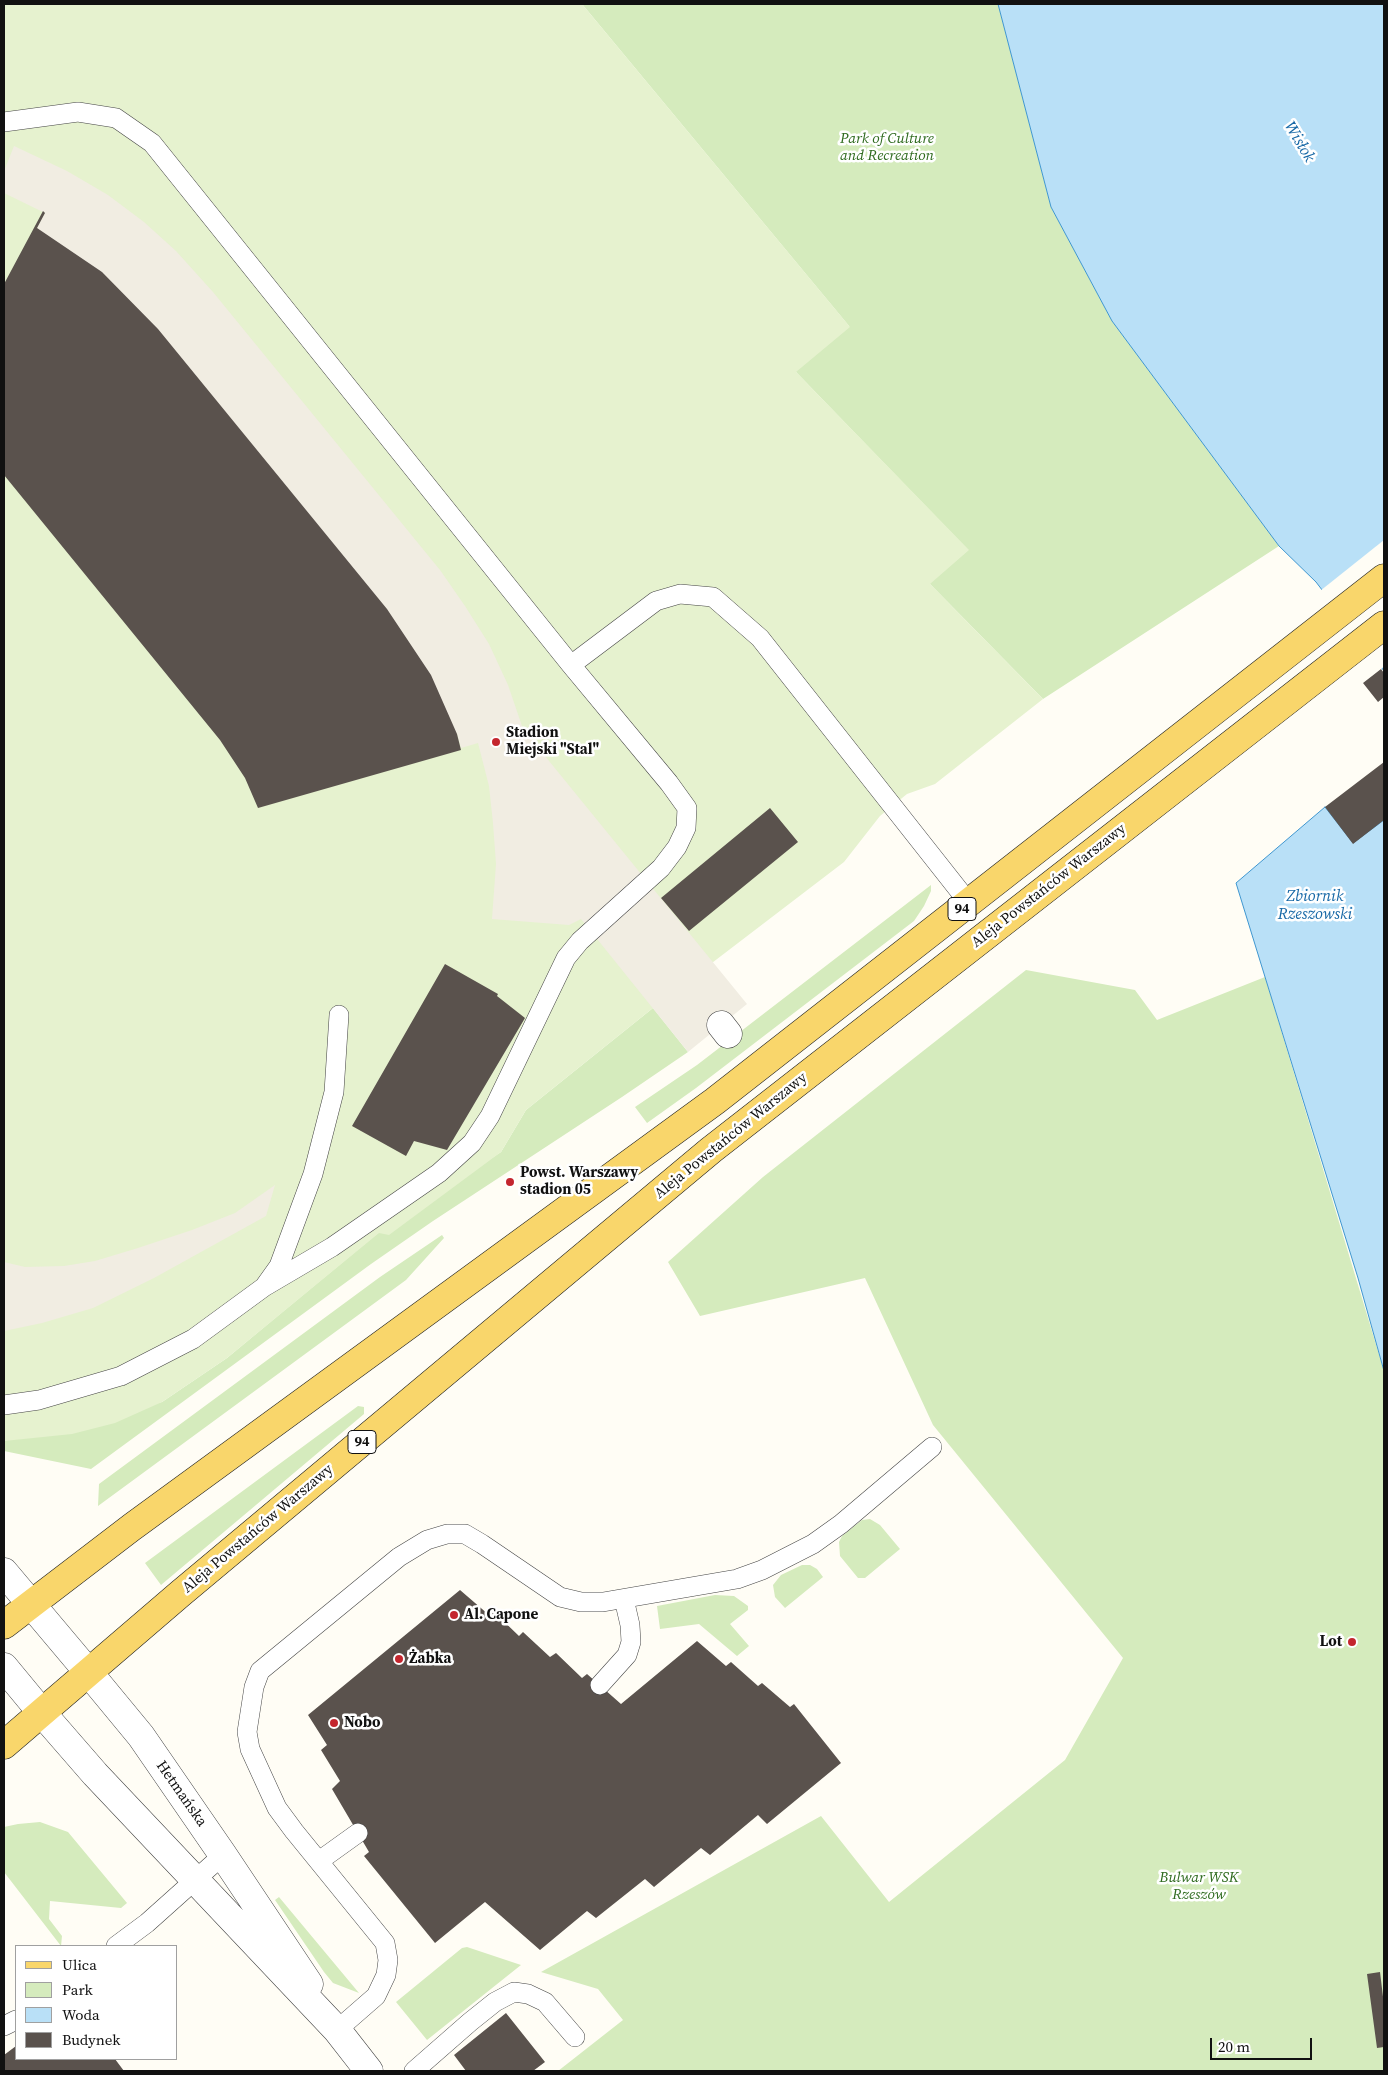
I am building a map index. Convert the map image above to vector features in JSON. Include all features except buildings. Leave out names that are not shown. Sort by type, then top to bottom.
[{"type":"main road","name":"94","points":[[4,1625],[132,1526],[715,1100],[1384,578]]},
{"type":"main road","name":"Aleja Powstańców Warszawy","points":[[4,1745],[188,1587],[711,1150],[1384,625]]},
{"type":"street","name":"Hetmańska","points":[[4,1572],[141,1736],[224,1855],[337,2030]]},
{"type":"street","name":"Hetmańska","points":[[4,1667],[95,1774],[337,2030],[370,2071]]},
{"type":"lane","points":[[4,122],[78,112],[116,118],[152,143],[571,665],[669,783],[687,808],[686,828],[677,847],[661,868],[580,942],[566,958],[490,1116],[472,1143],[432,1178],[332,1247],[264,1287],[193,1339],[121,1376],[39,1400],[4,1406]]},
{"type":"lane","points":[[571,665],[656,601],[680,594],[713,597],[760,638],[969,903]]},
{"type":"lane","points":[[264,1287],[279,1266],[313,1174],[334,1092],[339,1015]]},
{"type":"lane","points":[[337,2030],[376,1996],[386,1975],[388,1960],[385,1943],[277,1808],[250,1749],[247,1732],[254,1687],[260,1671],[399,1557],[427,1540],[447,1534],[465,1534],[560,1597],[581,1602],[603,1602],[624,1599],[737,1579],[762,1570],[813,1544],[834,1529],[932,1447]]},
{"type":"lane","points":[[600,1685],[628,1654],[631,1642],[630,1626],[624,1599]]},
{"type":"lane","points":[[319,1862],[358,1833]]},
{"type":"lane","points":[[117,1945],[147,1923],[224,1855]]},
{"type":"lane","points":[[414,2071],[495,2002],[514,1992],[528,1994],[545,2002],[575,2037]]},
{"type":"green space","name":"Stadion Miejski \"Stal\"","points":[[4,4],[582,4],[850,327],[796,372],[969,550],[930,584],[1043,699],[935,784],[907,794],[880,816],[844,862],[653,1008],[526,1110],[501,1152],[389,1235],[379,1233],[227,1358],[162,1402],[115,1423],[72,1434],[4,1441]]},
{"type":"green space","name":"Park of Culture and Recreation","points":[[582,4],[998,4],[1051,207],[1112,321],[1279,546],[1043,699],[929,583],[968,550],[795,371],[849,326]]},
{"type":"green space","points":[[931,885],[931,891],[924,906],[914,921],[696,1088],[647,1123],[635,1107],[697,1065]]},
{"type":"green space","name":"Bulwar WSK Rzeszów","points":[[1026,970],[1135,990],[1157,1020],[1265,977],[1384,1371],[1384,2071],[558,2071],[623,2020],[598,1989],[541,1972],[821,1816],[889,1902],[1065,1760],[1123,1658],[933,1425],[865,1278],[700,1316],[668,1262],[763,1177]]},
{"type":"green space","points":[[653,1008],[688,1052],[371,1264],[91,1469],[4,1451],[4,1441],[162,1402],[227,1358],[379,1232],[501,1152],[526,1110]]},
{"type":"green space","points":[[442,1235],[444,1238],[406,1280],[98,1506],[99,1484],[380,1277]]},
{"type":"green space","points":[[358,1406],[364,1407],[364,1414],[161,1585],[145,1563]]},
{"type":"green space","points":[[870,1519],[880,1525],[900,1549],[865,1578],[858,1578],[840,1556],[839,1542],[842,1536],[862,1520]]},
{"type":"green space","points":[[802,1565],[810,1565],[817,1569],[823,1577],[785,1608],[775,1597],[773,1585],[781,1575]]},
{"type":"green space","points":[[715,1595],[734,1596],[748,1606],[748,1610],[730,1624],[749,1646],[737,1656],[699,1624],[660,1629],[657,1606]]},
{"type":"green space","points":[[40,1822],[68,1832],[127,1903],[121,1908],[50,1901],[49,1919],[62,1936],[60,1945],[4,1872],[4,1827]]},
{"type":"green space","points":[[279,1897],[359,1993],[333,1983],[275,1900]]},
{"type":"green space","points":[[467,1947],[521,1965],[427,2040],[396,2002],[462,1948]]},
{"type":"shaded area","points":[[14,146],[67,171],[108,195],[144,222],[176,251],[213,292],[440,570],[489,644],[508,685],[523,729],[747,1004],[688,1052],[581,919],[569,925],[492,919],[496,864],[493,823],[489,786],[478,743],[461,748],[457,734],[37,228],[45,213],[4,193],[4,171]]},
{"type":"shaded area","points":[[275,1185],[266,1216],[154,1278],[93,1308],[42,1323],[4,1331],[4,1262],[25,1267],[64,1266],[95,1261],[192,1230],[235,1213]]},
{"type":"water","name":"Wisłok","points":[[998,4],[1384,4],[1384,671],[1316,582],[1279,546],[1112,321],[1051,207]]},
{"type":"water","name":"Zbiornik Rzeszowski","points":[[1325,807],[1353,843],[1384,820],[1384,1371],[1358,1278],[1236,883]]},
{"type":"pier","points":[[1384,540],[1384,666],[1381,669],[1320,591]]},
{"type":"place","name":"Stadion Miejski \"Stal\"","points":[[496,742]]},
{"type":"place","name":"Powst. Warszawy stadion 05","points":[[510,1182]]},
{"type":"place","name":"Al. Capone","points":[[454,1615]]},
{"type":"place","name":"Lot","points":[[1352,1642]]},
{"type":"place","name":"Żabka","points":[[399,1659]]},
{"type":"place","name":"Nobo","points":[[334,1723]]}]
